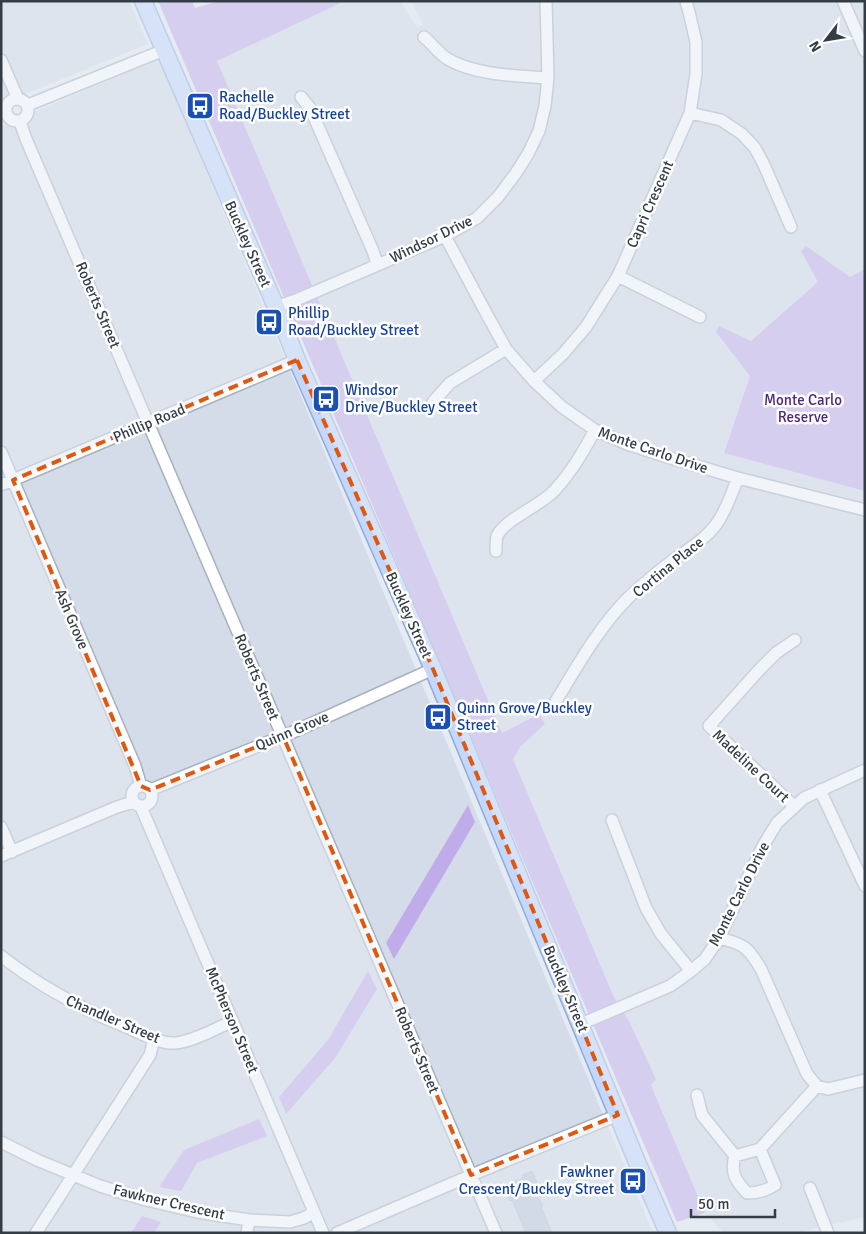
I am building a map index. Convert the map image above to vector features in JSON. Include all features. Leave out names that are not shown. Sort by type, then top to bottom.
[{"type":"main road","name":"Buckley Street","points":[[143,1],[276,307],[297,360],[433,669],[668,1233]]},
{"type":"street","name":"Windsor Drive","points":[[276,307],[445,236],[477,218],[498,197],[516,173],[540,131],[548,78],[546,1]]},
{"type":"street","name":"Capri Crescent","points":[[534,381],[564,354],[586,327],[618,276],[690,113],[696,74],[696,42],[686,1]]},
{"type":"street","points":[[843,1],[865,52]]},
{"type":"street","points":[[424,37],[446,58],[468,68],[501,75],[548,78]]},
{"type":"street","points":[[1,60],[23,102],[29,109],[28,115],[20,122],[12,121],[4,116],[11,101],[23,102],[164,50]]},
{"type":"street","points":[[301,97],[310,108],[377,264]]},
{"type":"street","points":[[690,113],[721,120],[742,134],[755,148],[791,227]]},
{"type":"street","name":"Roberts Street","points":[[20,122],[496,1233]]},
{"type":"street","name":"Monte Carlo Drive","points":[[445,236],[506,349],[534,381],[562,407],[594,430],[627,444],[677,460],[738,478],[865,510]]},
{"type":"street","points":[[618,276],[700,317]]},
{"type":"street","points":[[432,402],[450,384],[506,349]]},
{"type":"street","name":"Phillip Road","points":[[1,485],[297,360]]},
{"type":"street","points":[[496,551],[497,537],[504,527],[552,493],[582,454],[594,430]]},
{"type":"street","name":"Ash Grove","points":[[1,452],[146,788]]},
{"type":"street","name":"Cortina Place","points":[[556,701],[602,629],[628,599],[676,558],[701,542],[716,525],[725,510],[738,478]]},
{"type":"street","name":"Madeline Court","points":[[794,806],[709,726],[776,653],[795,640]]},
{"type":"street","name":"Quinn Grove","points":[[146,788],[283,736],[433,669]]},
{"type":"street","name":"Monte Carlo Drive","points":[[581,1024],[670,986],[705,959],[719,938],[763,846],[777,823],[804,798],[865,770]]},
{"type":"street","points":[[1,827],[7,854],[117,807],[137,804],[148,805],[152,796],[146,788],[135,789],[132,792],[132,796],[137,804]]},
{"type":"street","points":[[820,790],[865,886]]},
{"type":"street","name":"McPherson Street","points":[[137,804],[233,1021],[323,1233]]},
{"type":"street","points":[[612,820],[646,908],[661,934],[691,971]]},
{"type":"street","points":[[719,938],[738,943],[752,953],[761,968],[807,1074],[817,1086],[828,1089],[865,1080]]},
{"type":"street","name":"Chandler Street","points":[[1,956],[60,996],[99,1016],[154,1039],[174,1043],[187,1041],[233,1021]]},
{"type":"street","points":[[36,1233],[150,1055],[154,1039]]},
{"type":"street","points":[[735,1156],[760,1149],[817,1086]]},
{"type":"street","points":[[697,1095],[702,1115],[735,1156]]},
{"type":"street","points":[[337,1233],[471,1175],[618,1115]]},
{"type":"street","name":"Fawkner Crescent","points":[[1,1142],[37,1160],[100,1186],[146,1200],[197,1212],[249,1220],[290,1222],[304,1218],[314,1212]]},
{"type":"street","points":[[735,1156],[732,1164],[739,1185],[748,1193],[758,1193],[775,1185],[760,1149]]},
{"type":"street","points":[[810,1188],[828,1233]]},
{"type":"street","points":[[247,1233],[249,1220]]},
{"type":"highlighted area","points":[[297,360],[433,669],[618,1115],[471,1175],[283,736],[150,790],[141,786],[13,480]]},
{"type":"shaded area","points":[[1,1],[129,1],[148,44],[1,104]]},
{"type":"shaded area","points":[[345,1],[400,1],[417,27],[423,25],[411,1],[865,1],[865,1217],[796,1233],[724,1233],[705,1213],[651,1084],[656,1079],[629,1021],[613,995],[513,759],[520,747],[545,724],[539,714],[502,733],[217,61]]},
{"type":"shaded area","points":[[159,59],[653,1233],[1,1233],[1,126]]},
{"type":"green space","points":[[158,1],[192,1],[195,8],[219,1],[345,1],[217,61],[502,733],[539,714],[545,724],[520,747],[513,759],[613,995],[629,1021],[656,1079],[651,1085],[705,1213],[677,1222]]},
{"type":"green space","name":"Monte Carlo Reserve","points":[[806,246],[850,277],[865,269],[865,491],[724,453],[750,376],[716,332],[719,326],[751,341],[818,282],[801,251]]},
{"type":"green space","points":[[468,805],[475,822],[394,959],[386,943]]},
{"type":"green space","points":[[368,971],[377,989],[335,1058],[286,1114],[279,1097],[328,1040]]},
{"type":"green space","points":[[259,1119],[267,1136],[197,1163],[181,1191],[159,1187],[184,1150]]},
{"type":"green space","points":[[142,1216],[161,1222],[154,1233],[131,1233]]},
{"type":"building","points":[[532,1171],[539,1188],[535,1190],[543,1206],[541,1207],[552,1233],[526,1233],[504,1186],[523,1178],[522,1175]]},
{"type":"place","name":"Rachelle Road/Buckley Street","points":[[200,106]]},
{"type":"place","name":"Phillip Road/Buckley Street","points":[[269,322]]},
{"type":"place","name":"Windsor Drive/Buckley Street","points":[[326,399]]},
{"type":"place","name":"Quinn Grove/Buckley Street","points":[[438,717]]},
{"type":"place","name":"Fawkner Crescent/Buckley Street","points":[[633,1181]]}]
